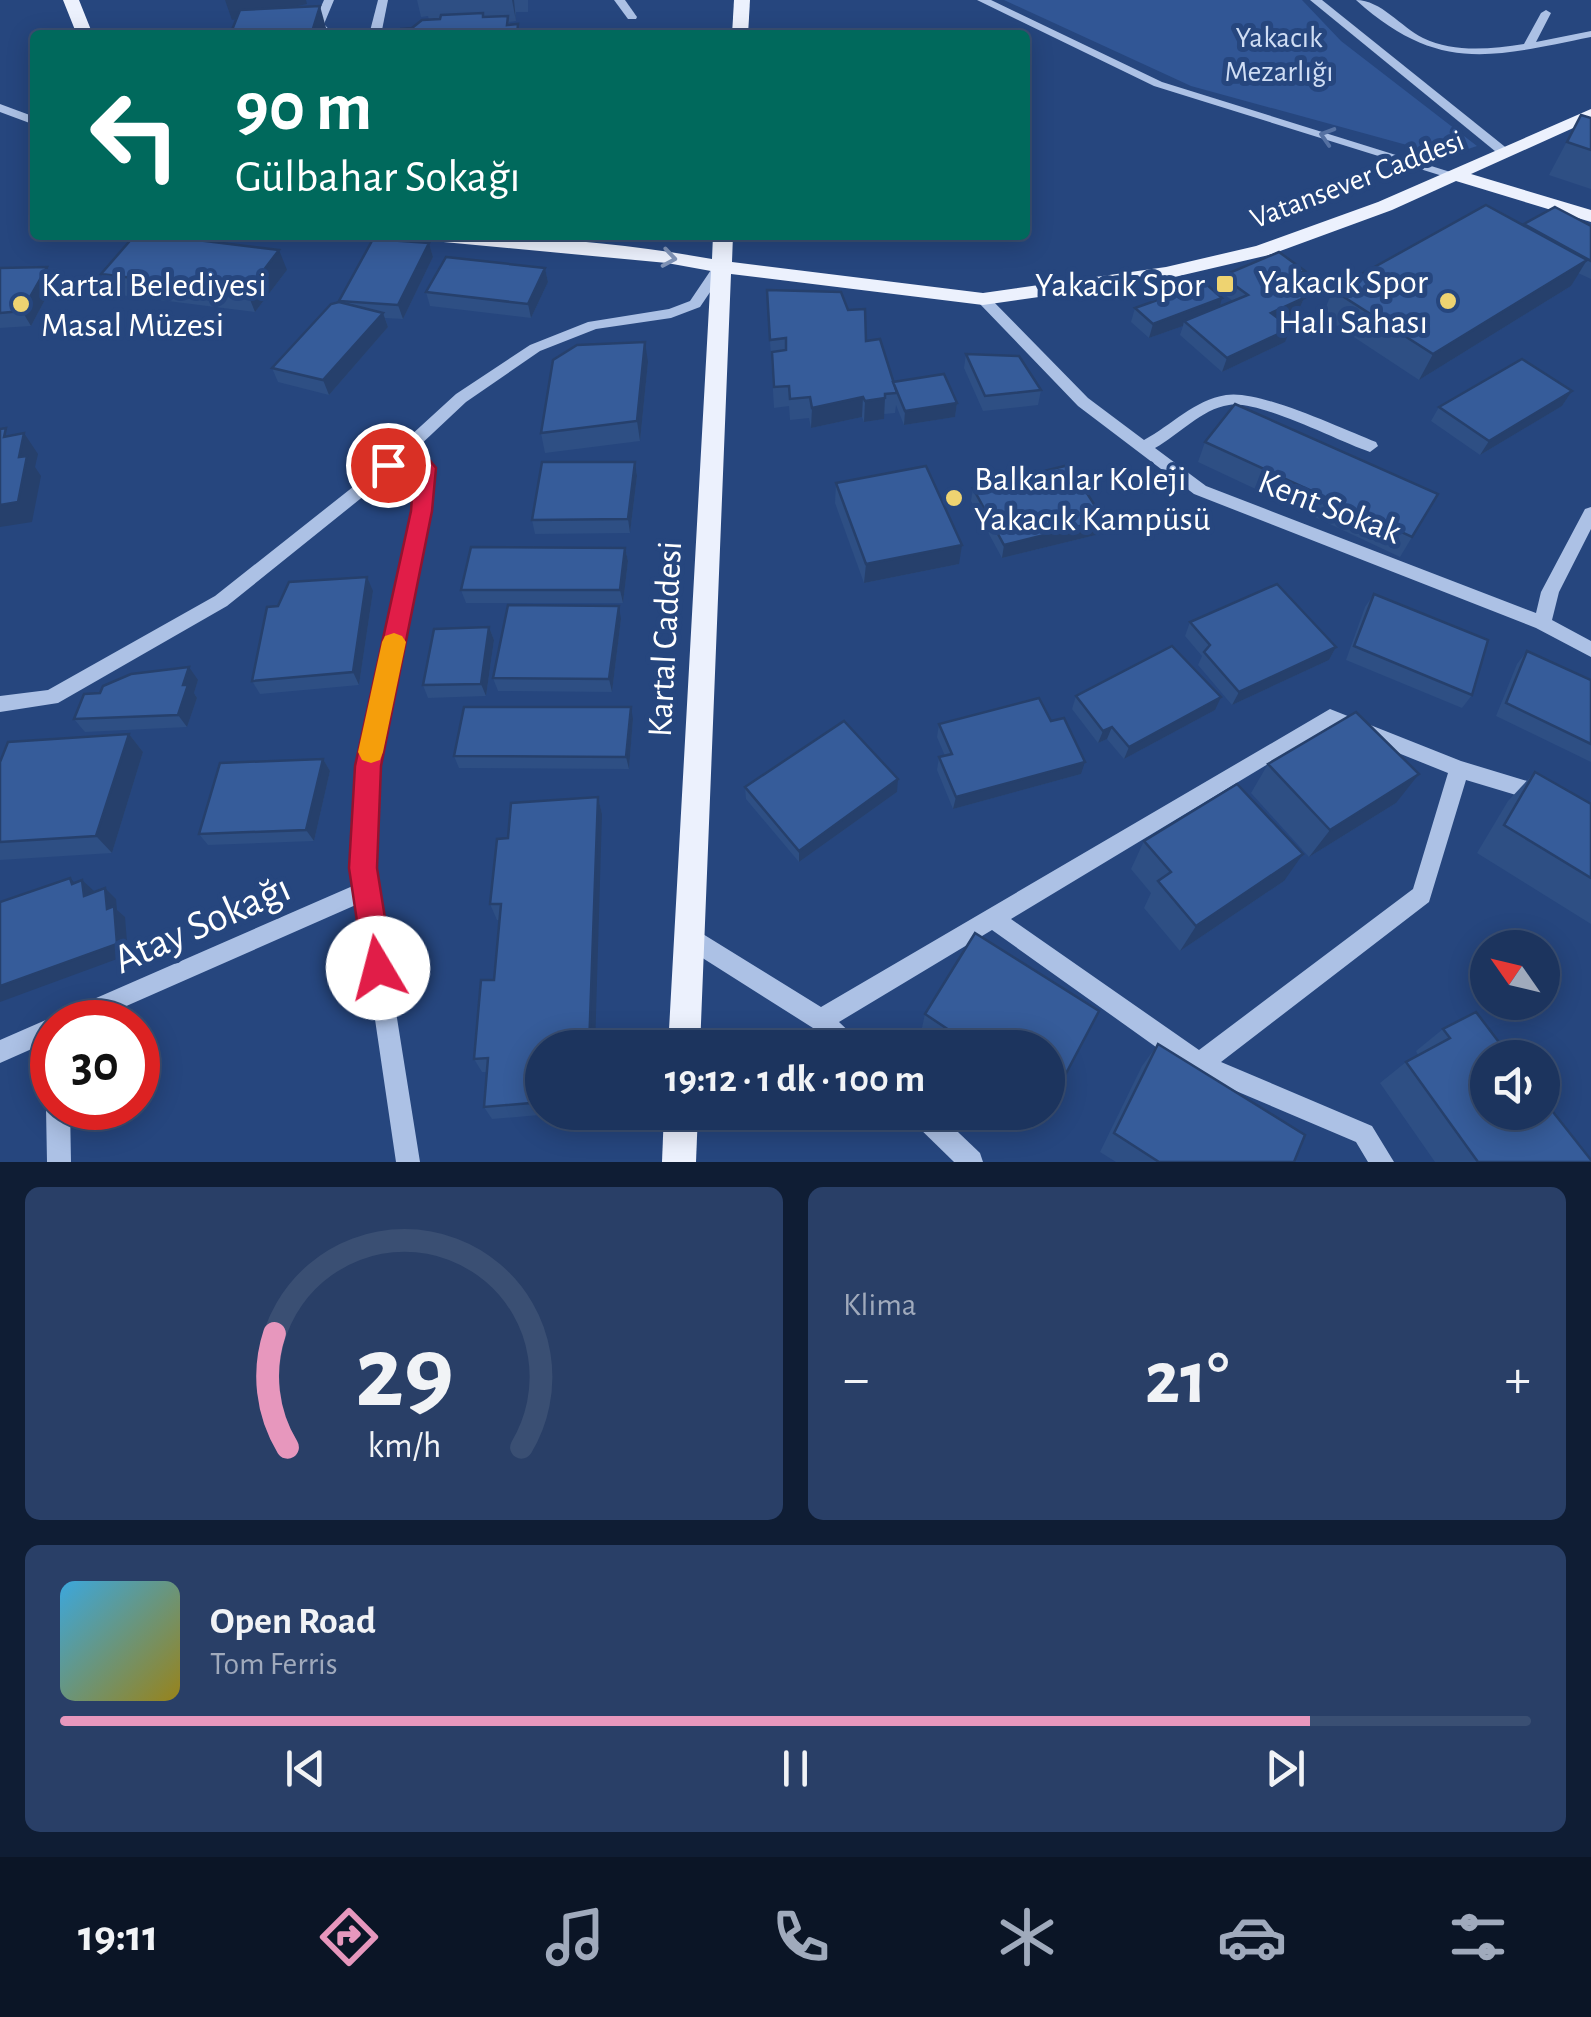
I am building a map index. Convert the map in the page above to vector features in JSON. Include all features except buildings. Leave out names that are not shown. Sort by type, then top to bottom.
[{"type":"main road","points":[[71,0],[83,30]]},
{"type":"main road","points":[[740,30],[742,0]]},
{"type":"main road","name":"Vatansever Caddesi","points":[[486,240],[667,257],[983,299],[1166,273],[1262,251],[1332,228],[1591,114]]},
{"type":"main road","points":[[1454,175],[1591,216]]},
{"type":"main road","name":"Kartal Caddesi","points":[[685,1030],[723,240]]},
{"type":"main road","points":[[679,1162],[680,1130]]},
{"type":"street","points":[[323,30],[318,24],[330,0]]},
{"type":"street","points":[[376,30],[383,0]]},
{"type":"street","points":[[619,0],[632,17]]},
{"type":"street","points":[[982,0],[1158,84],[1454,175]]},
{"type":"street","points":[[1315,0],[1504,153]]},
{"type":"street","points":[[1362,0],[1427,44],[1470,50],[1591,34]]},
{"type":"street","points":[[1529,45],[1546,13]]},
{"type":"street","points":[[0,108],[30,119]]},
{"type":"street","points":[[0,704],[52,697],[221,601],[368,483],[461,398],[535,348],[593,325],[671,313],[696,304],[720,267]]},
{"type":"street","name":"Kent Sokak","points":[[983,299],[1083,402],[1200,490],[1542,623],[1591,650]]},
{"type":"street","points":[[1144,448],[1172,432],[1192,414],[1229,399],[1264,405],[1370,446]]},
{"type":"street","points":[[407,447],[425,468],[422,511],[368,766],[363,868],[408,1162]]},
{"type":"street","points":[[1542,623],[1550,592],[1591,513]]},
{"type":"street","points":[[821,1020],[1330,717],[1459,769],[1530,788],[1560,803]]},
{"type":"street","points":[[1199,1064],[1422,895],[1459,769]]},
{"type":"street","name":"Atay Sokağı","points":[[115,1000],[367,890]]},
{"type":"street","points":[[992,918],[1199,1064],[1364,1134],[1382,1162]]},
{"type":"street","points":[[690,938],[831,1030]]},
{"type":"street","points":[[0,1052],[30,1038]]},
{"type":"street","points":[[58,1130],[59,1162]]},
{"type":"street","points":[[937,1130],[971,1162]]},
{"type":"green space","name":"Yakacık Mezarlığı","points":[[1004,0],[1302,0],[1341,41],[1477,146],[1447,156],[1191,86]]},
{"type":"slow traffic","points":[[371,752],[394,642]]},
{"type":"place","name":"Yakacık Spor","points":[[1225,284]]},
{"type":"place","name":"Yakacık Spor Halı Sahası","points":[[1448,301]]},
{"type":"place","name":"Kartal Belediyesi Masal Müzesi","points":[[21,304]]},
{"type":"place","name":"Balkanlar Koleji Yakacık Kampüsü","points":[[954,498]]},
{"type":"route","points":[[378,968],[363,868],[368,766],[422,511],[425,468],[407,447],[388,465]]}]
